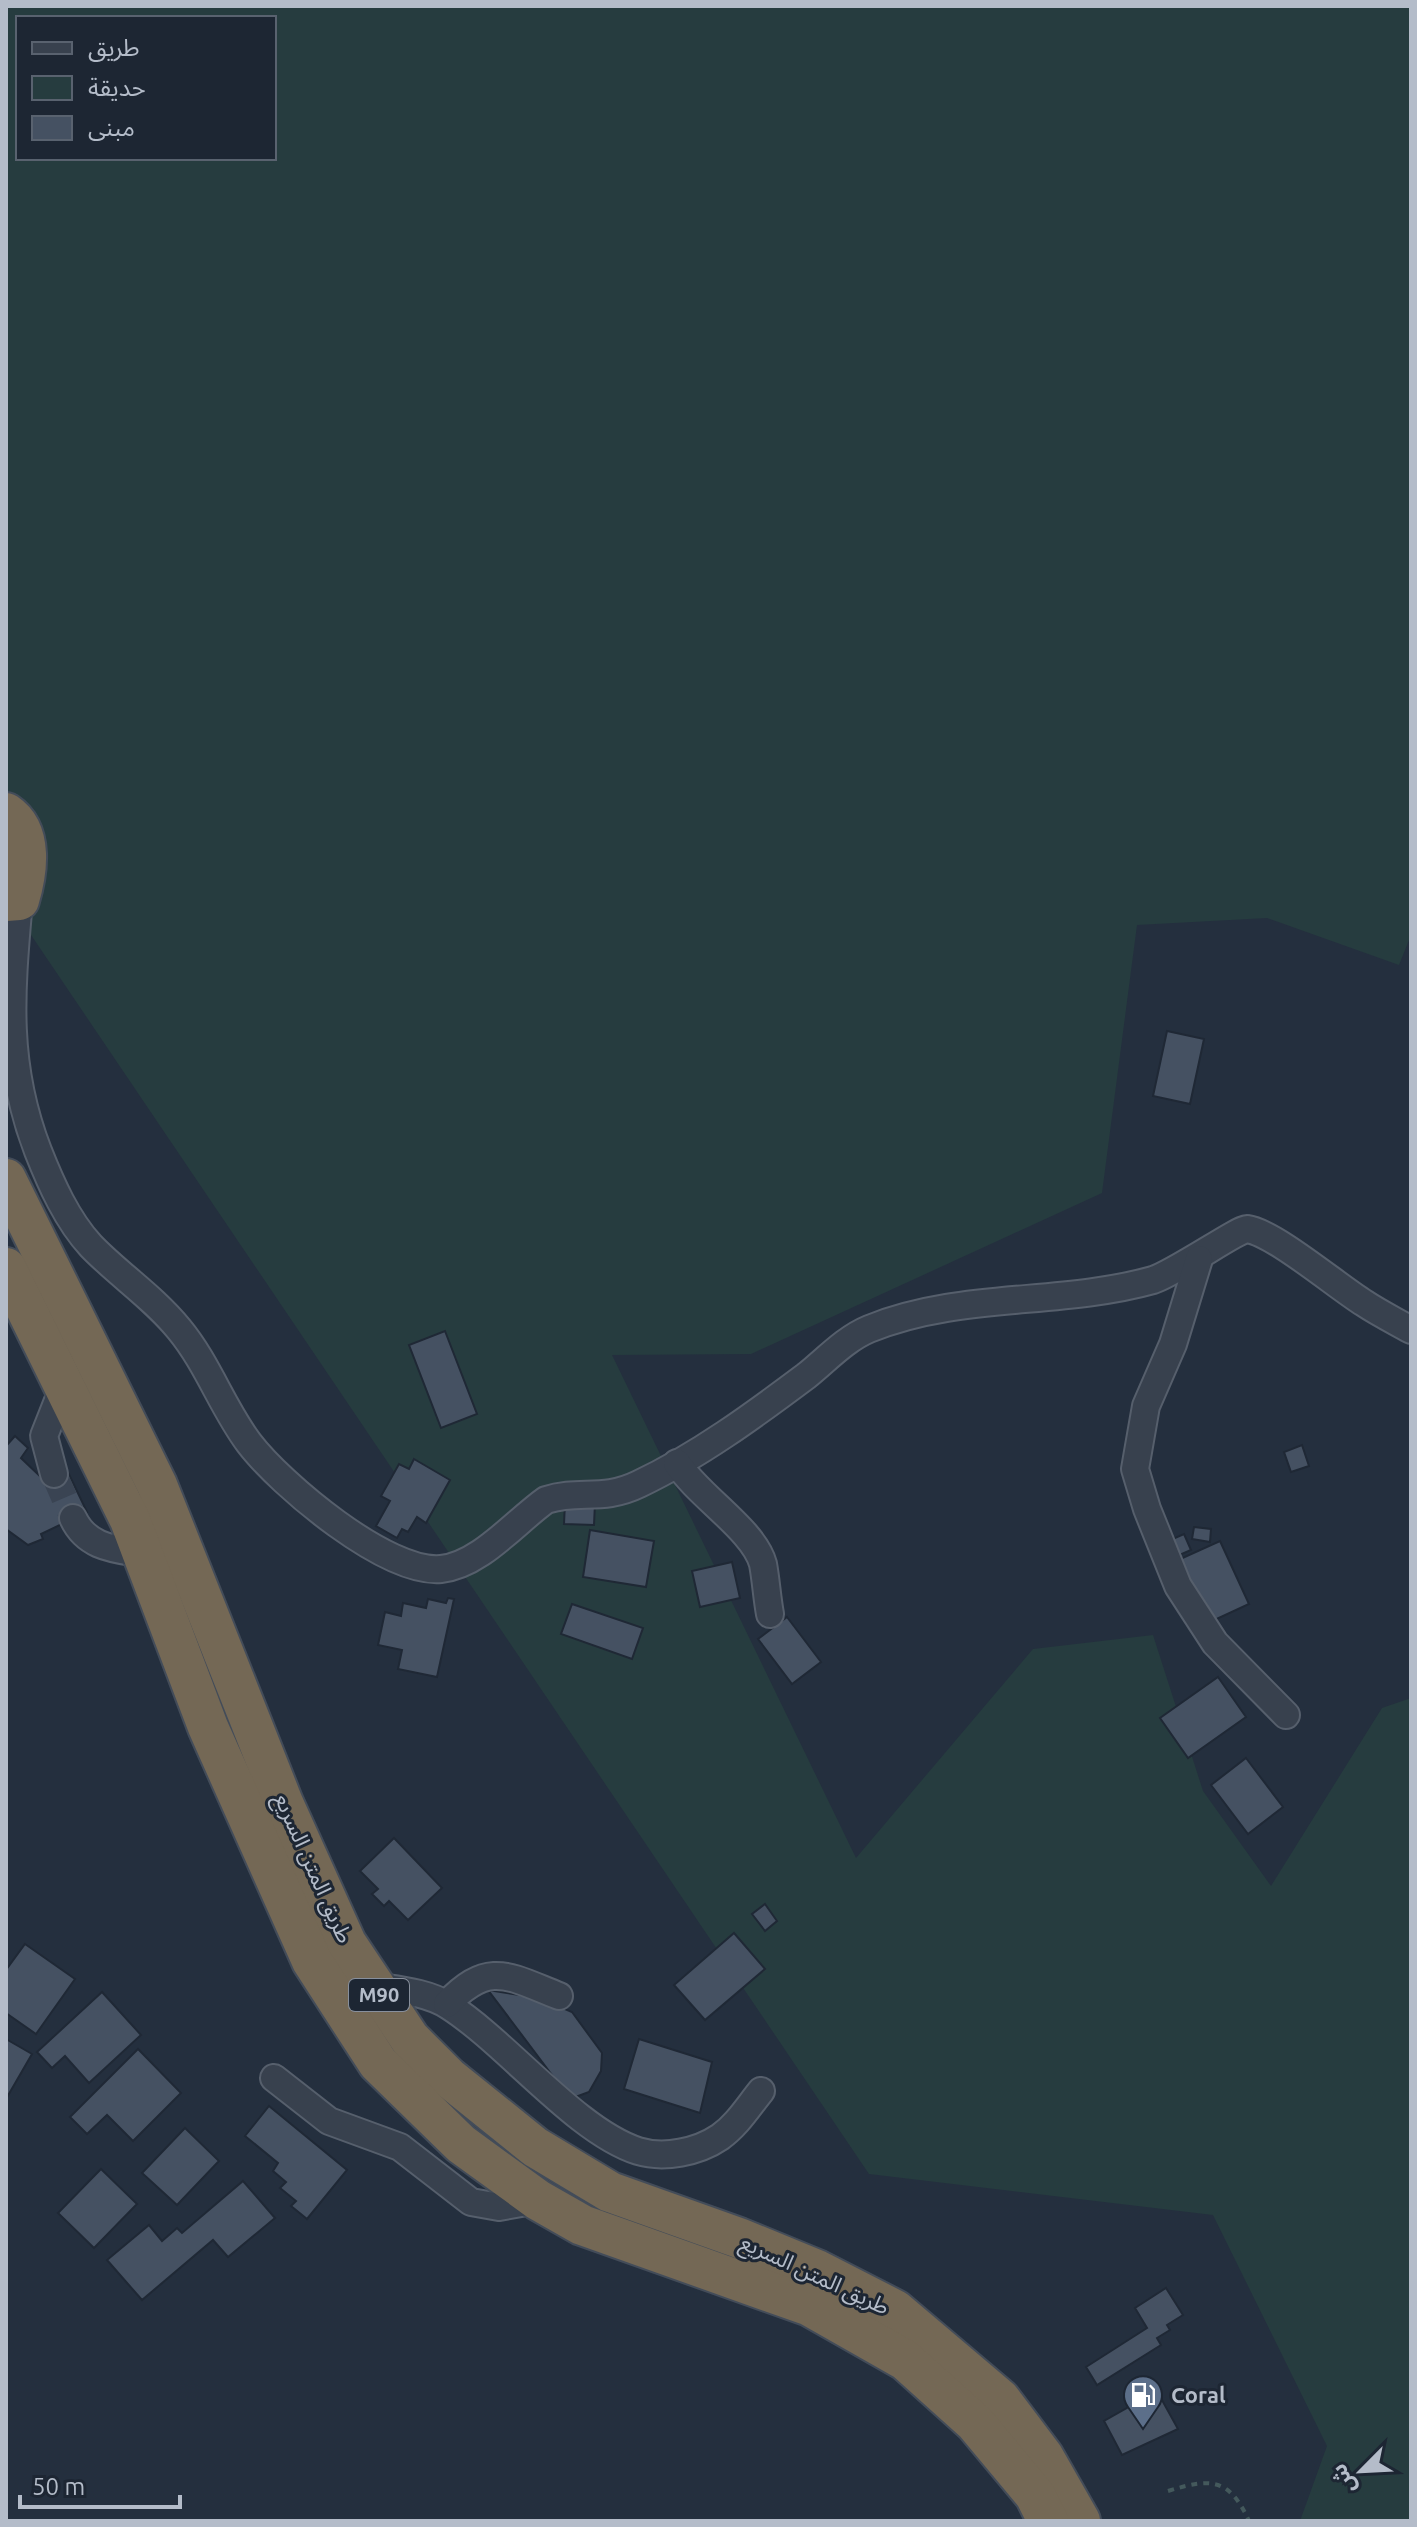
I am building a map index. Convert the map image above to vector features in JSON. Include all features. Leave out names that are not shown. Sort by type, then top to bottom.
[{"type":"highway","points":[[6,813],[22,832],[27,872],[12,901]]},
{"type":"highway","name":"طريق المتن السريع","points":[[6,1179],[157,1485],[300,1841],[346,1943],[410,2039],[448,2077],[535,2147],[610,2192],[765,2248],[817,2270],[895,2310],[1000,2399],[1043,2456],[1080,2521]]},
{"type":"highway","name":"طريق المتن السريع","points":[[6,1268],[65,1383],[144,1554],[208,1727],[312,1961],[378,2063],[461,2144],[538,2200],[582,2225],[810,2306],[905,2360],[975,2423],[1035,2495],[1048,2521]]},
{"type":"street","points":[[12,901],[9,1005],[12,1056],[21,1101],[60,1201],[93,1248],[179,1329],[200,1356],[247,1441],[281,1479],[329,1517],[395,1561],[419,1569],[443,1569],[463,1564],[546,1500],[562,1495],[617,1494],[677,1463],[867,1330],[926,1310],[1116,1289],[1158,1278],[1199,1259],[1220,1246],[1230,1234],[1251,1229],[1366,1305],[1411,1330]]},
{"type":"street","points":[[1199,1259],[1173,1344],[1146,1406],[1135,1469],[1147,1509],[1178,1586],[1215,1643],[1286,1715]]},
{"type":"street","points":[[54,1474],[44,1449],[44,1436],[65,1383]]},
{"type":"street","points":[[677,1463],[715,1508],[743,1531],[762,1562],[770,1614]]},
{"type":"street","points":[[73,1518],[78,1529],[93,1543],[144,1554]]},
{"type":"street","points":[[447,2004],[466,1983],[496,1973],[559,1996]]},
{"type":"street","points":[[373,1986],[415,1993],[447,2004],[502,2046],[584,2120],[638,2151],[667,2155],[703,2146],[740,2118],[761,2091]]},
{"type":"street","points":[[274,2078],[329,2121],[400,2147],[471,2202],[499,2207],[538,2200]]},
{"type":"path","points":[[1168,2491],[1204,2480],[1226,2487],[1249,2521]]},
{"type":"green space","points":[[6,6],[1411,6],[1411,935],[1399,965],[1267,918],[1137,925],[1102,1193],[751,1354],[612,1355],[856,1858],[1033,1649],[1153,1635],[1203,1791],[1271,1886],[1382,1708],[1411,1698],[1411,2521],[1300,2521],[1327,2446],[1213,2215],[869,2174],[6,898]]},
{"type":"building","points":[[1167,1031],[1204,1039],[1190,1104],[1153,1096]]},
{"type":"building","points":[[445,1331],[477,1414],[441,1428],[409,1345]]},
{"type":"building","points":[[15,1436],[28,1448],[21,1458],[43,1479],[66,1468],[87,1512],[41,1534],[43,1539],[28,1545],[6,1529],[6,1446]]},
{"type":"building","points":[[1302,1445],[1309,1466],[1291,1472],[1284,1452]]},
{"type":"building","points":[[414,1459],[450,1480],[426,1523],[417,1517],[408,1532],[402,1529],[397,1538],[376,1526],[390,1501],[381,1496],[399,1464],[409,1469]]},
{"type":"building","points":[[565,1502],[595,1503],[594,1525],[564,1524]]},
{"type":"building","points":[[1194,1527],[1211,1529],[1210,1542],[1192,1539]]},
{"type":"building","points":[[590,1530],[654,1541],[646,1587],[583,1577]]},
{"type":"building","points":[[1184,1534],[1191,1550],[1175,1557],[1168,1541]]},
{"type":"building","points":[[1220,1541],[1249,1604],[1208,1623],[1178,1560]]},
{"type":"building","points":[[732,1562],[740,1598],[700,1607],[692,1571]]},
{"type":"building","points":[[448,1598],[454,1599],[437,1677],[398,1669],[402,1650],[378,1645],[385,1612],[401,1616],[403,1603],[426,1608],[428,1599],[446,1603]]},
{"type":"building","points":[[572,1604],[643,1628],[632,1659],[561,1634]]},
{"type":"building","points":[[787,1617],[821,1662],[792,1684],[758,1639]]},
{"type":"building","points":[[1218,1677],[1246,1717],[1188,1758],[1160,1718]]},
{"type":"building","points":[[1246,1758],[1283,1807],[1248,1834],[1211,1785]]},
{"type":"building","points":[[394,1838],[442,1888],[408,1920],[389,1901],[384,1906],[372,1894],[378,1889],[360,1871]]},
{"type":"building","points":[[765,1904],[777,1921],[765,1931],[752,1914]]},
{"type":"building","points":[[734,1933],[765,1969],[705,2020],[674,1985]]},
{"type":"building","points":[[25,1944],[75,1979],[36,2034],[6,2013],[6,1970]]},
{"type":"building","points":[[488,1990],[539,1998],[572,2012],[602,2053],[601,2071],[589,2092],[570,2099]]},
{"type":"building","points":[[102,1992],[141,2035],[89,2083],[65,2056],[52,2068],[37,2052]]},
{"type":"building","points":[[6,2039],[32,2054],[6,2099]]},
{"type":"building","points":[[639,2039],[712,2062],[700,2113],[624,2089]]},
{"type":"building","points":[[138,2049],[181,2093],[133,2141],[107,2115],[87,2134],[70,2117]]},
{"type":"building","points":[[269,2106],[347,2170],[307,2219],[291,2206],[296,2201],[280,2188],[286,2182],[273,2171],[278,2163],[245,2136]]},
{"type":"building","points":[[185,2128],[219,2161],[177,2205],[142,2173]]},
{"type":"building","points":[[101,2169],[137,2204],[94,2248],[58,2213]]},
{"type":"building","points":[[243,2181],[275,2218],[228,2257],[213,2240],[142,2300],[107,2260],[149,2225],[162,2241],[177,2228],[182,2233]]},
{"type":"building","points":[[1166,2288],[1183,2315],[1167,2325],[1170,2330],[1157,2338],[1161,2345],[1097,2385],[1086,2367],[1147,2328],[1135,2308]]},
{"type":"building","points":[[1157,2391],[1178,2429],[1122,2455],[1104,2421]]},
{"type":"tunnel","points":[[54,1474],[73,1518]]},
{"type":"place","name":"Coral","points":[[1143,2429]]}]
